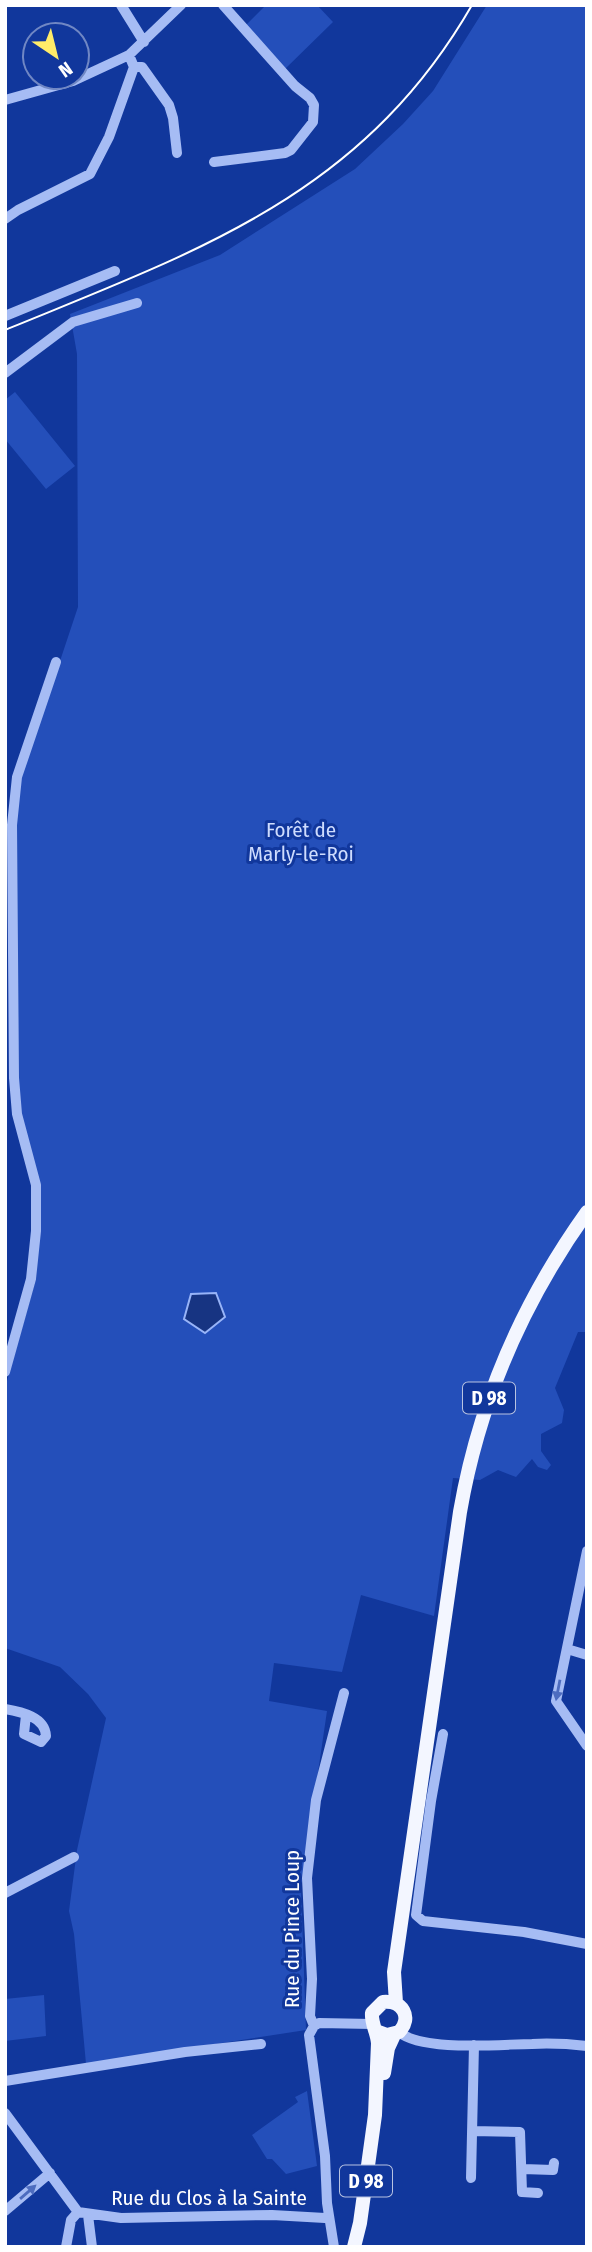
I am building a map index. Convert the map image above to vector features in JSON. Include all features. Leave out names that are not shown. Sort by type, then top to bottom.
[{"type":"main road","name":"D 98","points":[[390,2002],[458,1524],[470,1462],[488,1400],[513,1336],[543,1279],[587,1212]]},
{"type":"main road","points":[[390,2002],[401,2006],[406,2017],[405,2022],[396,2034],[382,2034],[374,2027],[372,2013],[379,2004],[390,2002]]},
{"type":"main road","name":"D 98","points":[[374,2027],[375,2115]]},
{"type":"main road","name":"D 98","points":[[354,2247],[388,2048],[396,2034]]},
{"type":"street","points":[[121,5],[144,42]]},
{"type":"street","points":[[5,100],[73,81],[129,55],[181,5]]},
{"type":"street","points":[[214,162],[291,150],[313,122],[314,105],[310,97],[295,86],[223,5]]},
{"type":"street","points":[[5,219],[90,174],[109,138],[134,67],[129,55]]},
{"type":"street","points":[[134,67],[142,67],[169,105],[177,153]]},
{"type":"street","points":[[5,316],[115,271]]},
{"type":"street","points":[[5,373],[73,322],[137,303]]},
{"type":"street","points":[[5,1372],[31,1279],[36,1231],[36,1185],[17,1114],[14,1078],[11,776],[56,662]]},
{"type":"street","points":[[587,1551],[555,1701],[587,1746]]},
{"type":"street","points":[[567,1649],[587,1655]]},
{"type":"street","name":"Rue du Pince Loup","points":[[344,1693],[316,1800],[307,1878],[312,1979],[310,2016],[314,2026],[319,2023],[374,2027]]},
{"type":"street","points":[[5,1710],[26,1716]]},
{"type":"street","points":[[443,1734],[415,1915],[423,1921],[524,1932],[587,1944]]},
{"type":"street","points":[[5,1893],[74,1857]]},
{"type":"street","points":[[314,2026],[309,2035],[334,2247]]},
{"type":"street","points":[[396,2034],[424,2042],[587,2046]]},
{"type":"street","points":[[5,2081],[185,2052],[261,2044]]},
{"type":"street","points":[[471,2178],[474,2045]]},
{"type":"street","points":[[5,2113],[83,2214],[92,2247]]},
{"type":"street","points":[[472,2131],[520,2132],[522,2192],[538,2193]]},
{"type":"street","points":[[523,2169],[553,2170],[554,2163]]},
{"type":"street","points":[[5,2211],[50,2173]]},
{"type":"street","points":[[66,2247],[71,2220],[83,2214]]},
{"type":"street","name":"Rue du Clos à la Sainte","points":[[83,2214],[121,2218],[272,2215],[330,2220]]},
{"type":"green space","points":[[266,5],[317,5],[333,22],[285,69],[246,25]]},
{"type":"green space","name":"Forêt de Marly-le-Roi","points":[[487,5],[587,5],[587,1332],[578,1332],[555,1388],[564,1410],[562,1423],[541,1434],[541,1451],[551,1465],[547,1470],[538,1467],[532,1459],[516,1477],[498,1470],[480,1480],[453,1478],[434,1616],[361,1595],[342,1672],[274,1663],[269,1701],[327,1711],[301,1888],[306,2030],[86,2064],[74,1934],[69,1911],[77,1850],[106,1718],[88,1694],[60,1667],[5,1648],[5,1388],[36,1279],[40,1191],[19,1114],[15,826],[21,778],[78,607],[77,354],[70,314],[220,255],[355,169],[403,124],[433,91]]},
{"type":"green space","points":[[15,392],[75,466],[46,489],[5,439],[5,400]]},
{"type":"green space","points":[[44,1995],[46,2036],[5,2041],[5,1999]]},
{"type":"green space","points":[[307,2091],[317,2166],[286,2174],[272,2159],[267,2159],[252,2135],[298,2102],[295,2097]]},
{"type":"shaded area","points":[[216,1293],[225,1317],[205,1333],[184,1319],[191,1294]]},
{"type":"tram line","points":[[5,330],[144,273],[208,243],[269,210],[327,171],[380,125],[428,71],[472,5]]}]
